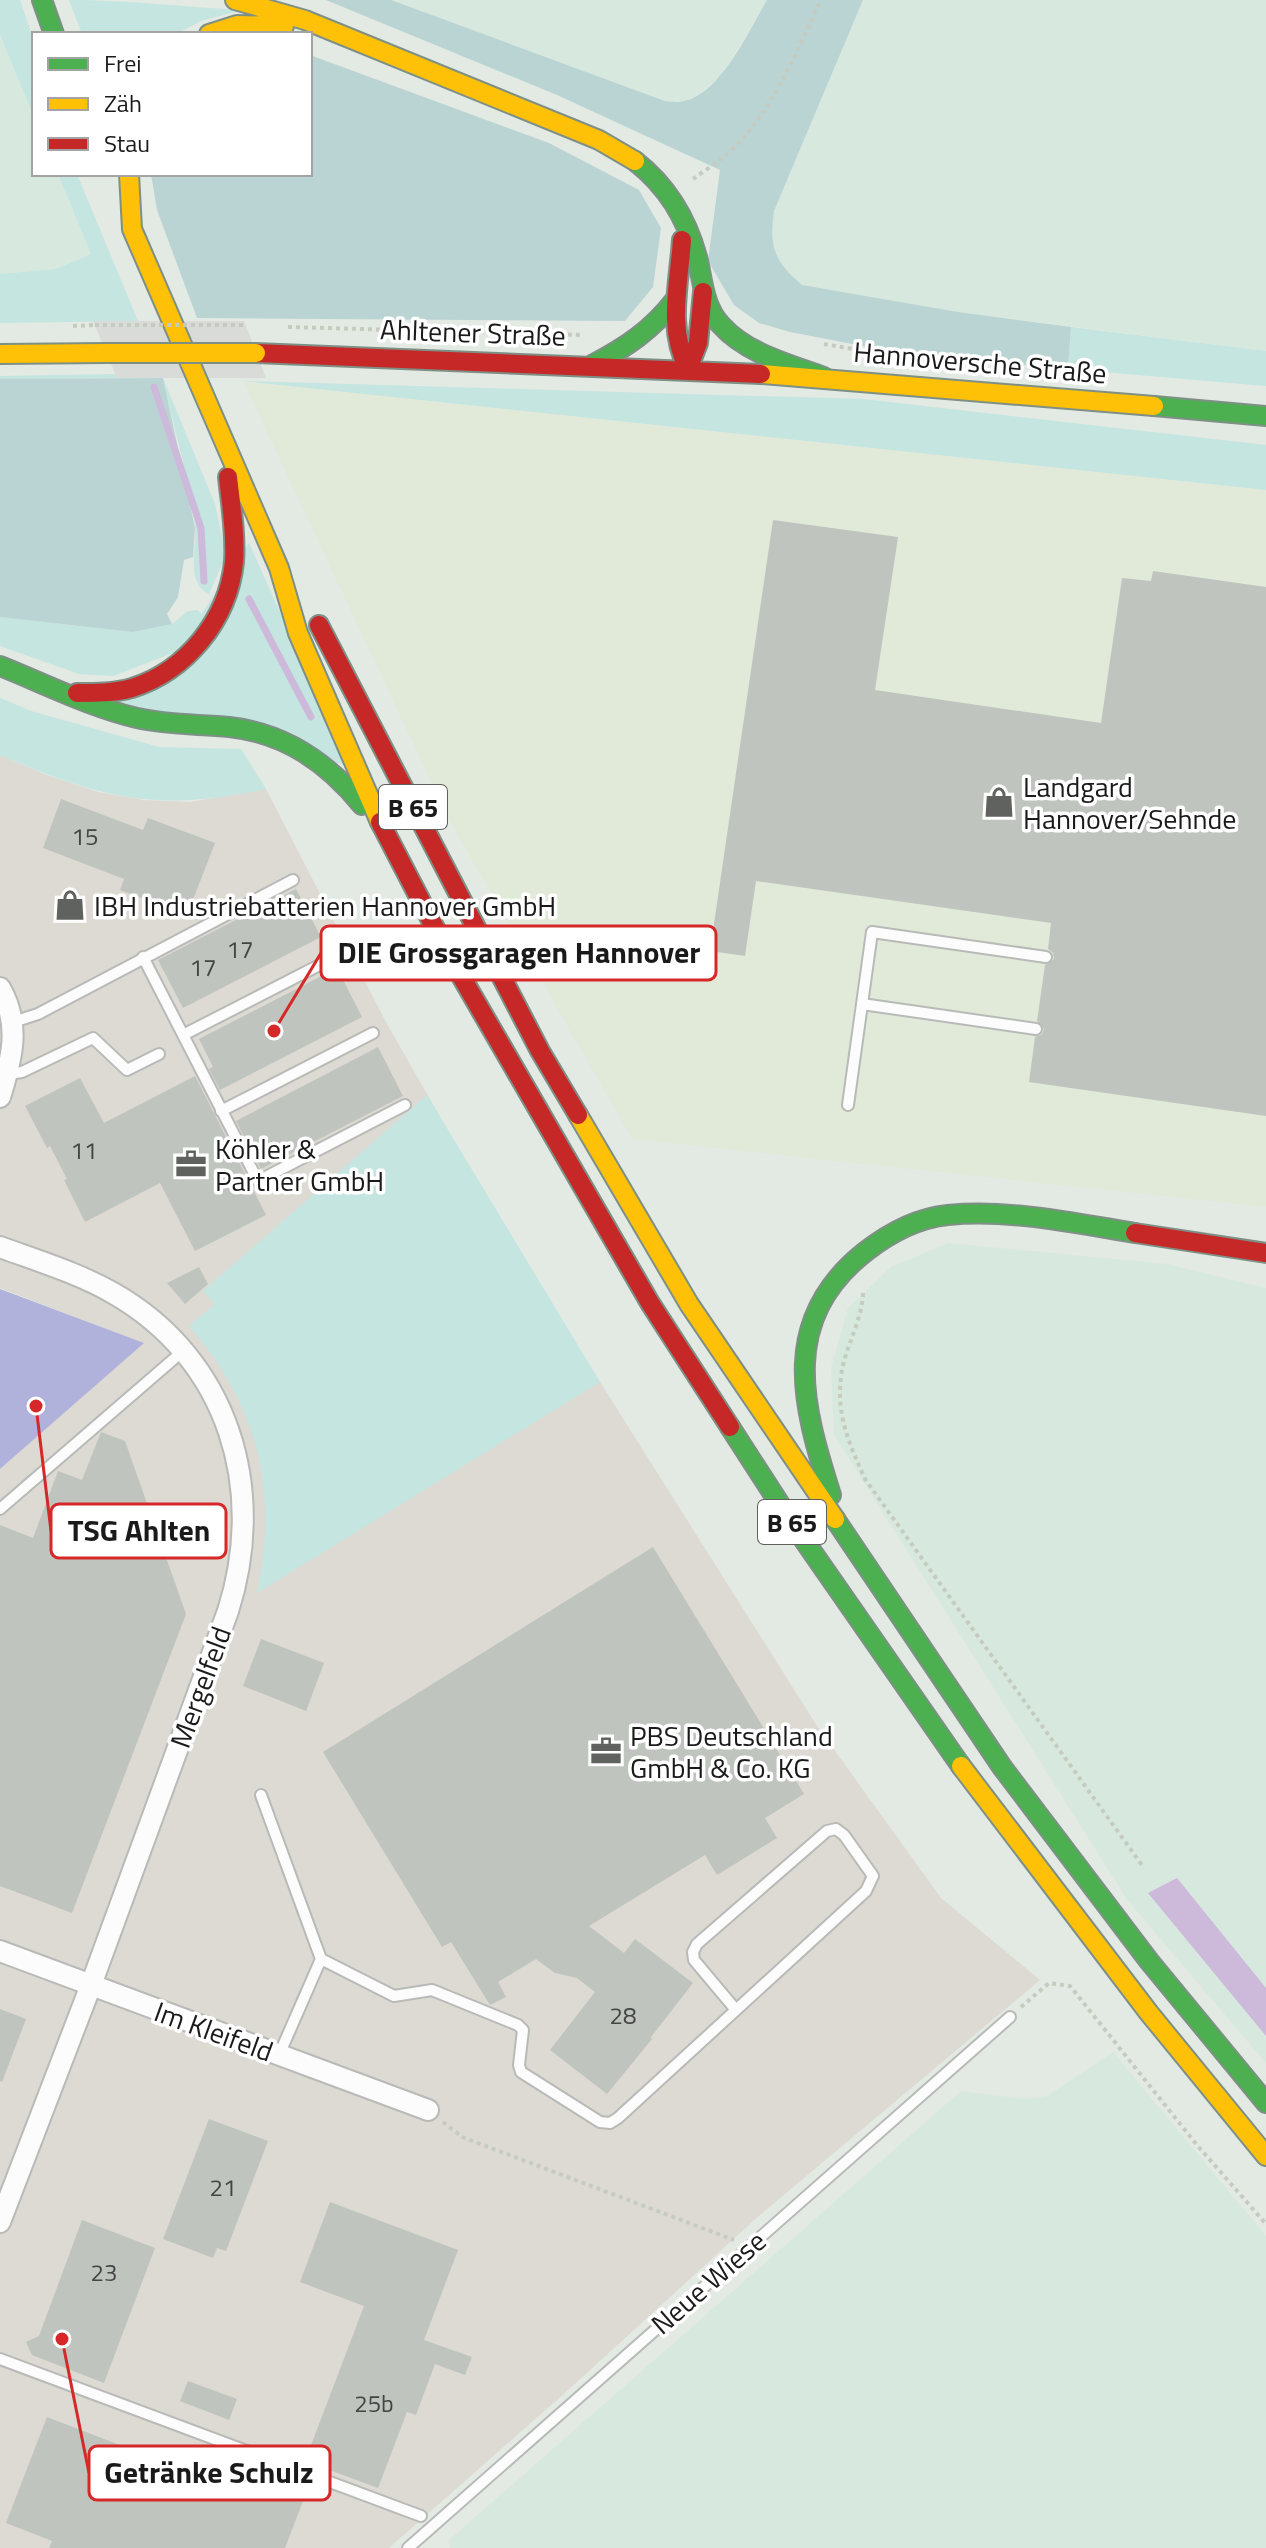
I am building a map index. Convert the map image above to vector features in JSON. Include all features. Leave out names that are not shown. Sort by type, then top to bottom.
[{"type":"main road","points":[[42,0],[53,32]]},
{"type":"main road","points":[[235,0],[305,20],[615,148],[637,161],[657,177],[671,195],[697,256],[703,290],[713,316],[730,335],[766,354],[824,377]]},
{"type":"main road","points":[[215,32],[237,25],[257,24],[341,35]]},
{"type":"main road","name":"B 65","points":[[111,176],[279,568],[298,633],[389,842],[450,957],[650,1303],[790,1520],[973,1783],[1149,2013],[1266,2156]]},
{"type":"main road","points":[[129,176],[132,229]]},
{"type":"main road","points":[[683,221],[675,300],[676,345],[688,369]]},
{"type":"main road","points":[[688,369],[698,343],[703,290]]},
{"type":"main road","points":[[592,365],[649,332],[675,300]]},
{"type":"main road","name":"Ahltener Straße","points":[[0,354],[256,353],[688,369]]},
{"type":"main road","name":"Hannoversche Straße","points":[[688,369],[824,377],[1266,416]]},
{"type":"main road","points":[[67,692],[107,693],[146,683],[180,663],[209,632],[220,614],[233,572],[226,447]]},
{"type":"main road","name":"B 65","points":[[279,568],[319,627],[540,1051],[689,1304],[1002,1767],[1149,1961],[1266,2103]]},
{"type":"main road","points":[[0,666],[94,705],[138,719],[254,731],[297,746],[317,758],[346,784],[389,842]]},
{"type":"main road","points":[[847,1542],[812,1438],[802,1390],[803,1353],[813,1316],[836,1278],[864,1251],[894,1231],[944,1215],[1017,1214],[1266,1253]]},
{"type":"street","points":[[0,988],[13,1022],[12,1056],[0,1097]]},
{"type":"street","name":"Mergelfeld","points":[[0,1247],[114,1293],[162,1329],[183,1351],[209,1388],[231,1436],[243,1494],[242,1554],[228,1611],[0,2222]]},
{"type":"street","name":"Im Kleifeld","points":[[0,1951],[428,2110]]},
{"type":"lane","points":[[13,1022],[38,1014],[293,880]]},
{"type":"lane","points":[[848,1105],[872,932],[1046,957]]},
{"type":"lane","points":[[143,957],[258,1181],[405,1105]]},
{"type":"lane","points":[[183,1035],[335,957]]},
{"type":"lane","points":[[862,1004],[1036,1029]]},
{"type":"lane","points":[[221,1111],[373,1033]]},
{"type":"lane","points":[[8,1074],[22,1072],[93,1038],[127,1070],[159,1054]]},
{"type":"lane","points":[[0,1509],[183,1351]]},
{"type":"lane","points":[[261,1795],[321,1959],[394,1996],[432,1990],[518,2025],[523,2030],[521,2072],[600,2122],[610,2123],[736,2010],[871,1884],[873,1876],[844,1835],[836,1829],[827,1831],[697,1944],[693,1952],[694,1960],[736,2010]]},
{"type":"lane","points":[[279,2055],[321,1959]]},
{"type":"lane","name":"Neue Wiese","points":[[408,2548],[1010,2017]]},
{"type":"lane","points":[[0,2359],[421,2516]]},
{"type":"path","points":[[671,195],[727,154],[750,130],[775,94],[821,0]]},
{"type":"path","points":[[95,325],[245,325]]},
{"type":"path","points":[[863,1292],[863,1306],[841,1377],[843,1428],[865,1479],[1144,1868]]},
{"type":"path","points":[[1010,2017],[1049,1983],[1070,1986],[1197,2145],[1266,2224]]},
{"type":"path","points":[[428,2110],[462,2137],[734,2240],[744,2250]]},
{"type":"shaded area","points":[[0,0],[20,0],[32,35],[32,112],[0,35]]},
{"type":"shaded area","points":[[69,0],[242,10],[201,21],[180,32],[81,32]]},
{"type":"shaded area","points":[[326,0],[391,0],[665,101],[677,102],[697,96],[722,73],[767,0],[863,0],[774,211],[773,244],[780,261],[802,285],[958,312],[1071,327],[1068,369],[894,352],[759,323],[734,305],[708,261],[720,170],[557,95]]},
{"type":"shaded area","points":[[391,0],[767,0],[724,72],[700,94],[684,102],[665,101]]},
{"type":"shaded area","points":[[863,0],[1266,0],[1266,351],[958,312],[801,285],[777,259],[770,237],[774,211]]},
{"type":"shaded area","points":[[0,35],[32,112],[32,176],[59,176],[91,254],[56,269],[0,274]]},
{"type":"shaded area","points":[[312,56],[549,143],[639,190],[661,228],[653,287],[625,321],[197,318],[157,210],[151,176],[312,176]]},
{"type":"shaded area","points":[[59,176],[78,176],[138,321],[0,323],[0,274],[56,269],[91,254]]},
{"type":"shaded area","points":[[1071,327],[1266,351],[1266,386],[1068,369]]},
{"type":"shaded area","points":[[115,374],[117,378],[0,379],[0,376]]},
{"type":"shaded area","points":[[163,378],[215,504],[226,555],[209,594],[201,588],[194,573],[192,507]]},
{"type":"shaded area","points":[[163,378],[195,528],[193,557],[184,560],[178,597],[167,614],[172,624],[133,632],[0,617],[0,379]]},
{"type":"shaded area","points":[[243,381],[1266,490],[1266,1207],[632,1139],[448,818]]},
{"type":"shaded area","points":[[243,381],[863,399],[1266,445],[1266,490]]},
{"type":"shaded area","points":[[249,543],[349,766],[99,696],[149,692]]},
{"type":"shaded area","points":[[198,610],[202,615],[178,651],[113,676],[79,674],[0,646],[0,617],[133,632],[172,624],[188,611]]},
{"type":"shaded area","points":[[0,698],[31,711],[159,747],[241,749],[266,789],[193,800],[160,800],[99,791],[68,782],[0,755]]},
{"type":"shaded area","points":[[0,755],[98,792],[144,800],[190,802],[266,789],[387,1024],[484,1194],[817,1726],[941,1898],[1040,1980],[761,2214],[389,2548],[0,2548],[0,1469],[143,1343],[0,1288]]},
{"type":"shaded area","points":[[427,1095],[600,1382],[257,1593],[265,1519],[257,1451],[247,1418],[232,1387],[189,1326],[215,1304],[203,1291]]},
{"type":"shaded area","points":[[948,1243],[1167,1264],[1266,1288],[1266,2063],[1128,1901],[834,1435],[831,1368],[848,1308],[891,1267]]},
{"type":"shaded area","points":[[0,1289],[144,1343],[0,1469]]},
{"type":"shaded area","points":[[1177,1878],[1266,1988],[1266,2036],[1148,1893]]},
{"type":"shaded area","points":[[1113,2052],[1266,2236],[1266,2548],[450,2548],[448,2541],[961,2091],[1025,2099],[1047,2096]]},
{"type":"pier","points":[[93,321],[244,321],[266,378],[117,378]]},
{"type":"building","name":"Landgard Hannover/Sehnde","points":[[773,520],[898,537],[875,690],[1101,723],[1122,578],[1151,581],[1153,571],[1266,587],[1266,1116],[1029,1082],[1035,1037],[1042,1034],[1044,1029],[1037,1021],[1045,965],[1054,959],[1048,949],[1051,923],[756,881],[745,956],[710,951]]},
{"type":"building","points":[[61,799],[143,830],[148,818],[215,843],[187,915],[120,890],[124,879],[43,848]]},
{"type":"building","points":[[296,889],[321,937],[183,1008],[158,960]]},
{"type":"building","points":[[337,968],[362,1017],[220,1090],[199,1039]]},
{"type":"building","points":[[378,1047],[403,1096],[261,1169],[236,1121]]},
{"type":"building","points":[[195,1076],[266,1215],[195,1251],[160,1183],[85,1222],[50,1146],[47,1148],[25,1106],[80,1078],[104,1123]]},
{"type":"building","points":[[199,1267],[208,1284],[185,1304],[167,1283]]},
{"type":"building","points":[[101,1432],[125,1441],[186,1614],[72,1913],[0,1886],[0,1525],[33,1538],[58,1471],[82,1480]]},
{"type":"building","points":[[653,1547],[804,1794],[765,1818],[777,1838],[717,1875],[705,1855],[589,1926],[624,1953],[635,1939],[693,1983],[607,2094],[550,2050],[595,1992],[577,1978],[555,1973],[536,1959],[498,1982],[506,1997],[490,2005],[451,1942],[442,1947],[323,1752]]},
{"type":"building","points":[[261,1639],[324,1663],[306,1711],[243,1686]]},
{"type":"building","points":[[0,2009],[26,2019],[2,2082],[0,2081]]},
{"type":"building","points":[[209,2119],[268,2141],[226,2251],[217,2248],[213,2258],[163,2239]]},
{"type":"building","points":[[330,2202],[458,2250],[424,2340],[472,2357],[465,2375],[435,2364],[416,2415],[407,2412],[378,2488],[305,2461],[364,2306],[300,2282]]},
{"type":"building","points":[[82,2220],[155,2248],[104,2383],[32,2355],[26,2342],[39,2336]]},
{"type":"building","points":[[188,2381],[237,2399],[229,2420],[180,2401]]},
{"type":"building","points":[[47,2417],[190,2472],[195,2459],[303,2501],[285,2548],[49,2548],[52,2541],[6,2523]]},
{"type":"waterway","points":[[154,387],[201,528],[204,581]]},
{"type":"waterway","points":[[249,599],[311,717]]},
{"type":"traffic: fast","points":[[42,0],[53,32]]},
{"type":"traffic: fast","points":[[635,161],[657,181],[681,216],[697,257],[707,301],[721,325],[756,351],[824,377]]},
{"type":"traffic: fast","points":[[592,365],[637,337],[675,300]]},
{"type":"traffic: fast","points":[[1154,406],[1266,416]]},
{"type":"traffic: fast","points":[[0,666],[85,701],[137,718],[229,727],[268,736],[319,763],[362,805]]},
{"type":"traffic: fast","points":[[831,1495],[806,1396],[805,1365],[809,1335],[819,1306],[838,1278],[865,1252],[904,1228],[948,1215],[1018,1215],[1135,1233]]},
{"type":"traffic: fast","points":[[730,1427],[790,1520],[961,1766]]},
{"type":"traffic: fast","points":[[835,1519],[1002,1767],[1149,1961],[1266,2103]]},
{"type":"traffic: slow","points":[[235,0],[305,20],[599,140],[635,161]]},
{"type":"traffic: slow","points":[[215,32],[237,25],[284,26]]},
{"type":"traffic: slow","points":[[129,176],[132,229],[279,568],[298,633],[380,822]]},
{"type":"traffic: slow","points":[[0,354],[106,353]]},
{"type":"traffic: slow","points":[[106,353],[256,353]]},
{"type":"traffic: slow","points":[[761,374],[1154,406]]},
{"type":"traffic: slow","points":[[578,1115],[689,1304],[835,1519]]},
{"type":"traffic: slow","points":[[961,1766],[1149,2013],[1266,2156]]},
{"type":"traffic: jam","points":[[682,240],[676,322],[688,369],[698,343],[703,292]]},
{"type":"traffic: jam","points":[[256,353],[761,374]]},
{"type":"traffic: jam","points":[[77,693],[118,691],[152,680],[186,656],[213,623],[223,604],[234,562],[228,477]]},
{"type":"traffic: jam","points":[[319,625],[540,1051],[578,1115]]},
{"type":"traffic: jam","points":[[380,822],[450,957],[650,1303],[730,1427]]},
{"type":"traffic: jam","points":[[1135,1233],[1266,1253]]},
{"type":"place","name":"Landgard Hannover/Sehnde","points":[[999,802]]},
{"type":"place","name":"IBH Industriebatterien Hannover GmbH","points":[[70,905]]},
{"type":"place","name":"DIE Grossgaragen Hannover","points":[[274,1031]]},
{"type":"place","name":"Köhler & Partner GmbH","points":[[191,1164]]},
{"type":"place","name":"TSG Ahlten","points":[[36,1406]]},
{"type":"place","name":"PBS Deutschland GmbH & Co. KG","points":[[606,1751]]},
{"type":"place","name":"Getränke Schulz","points":[[62,2339]]}]
